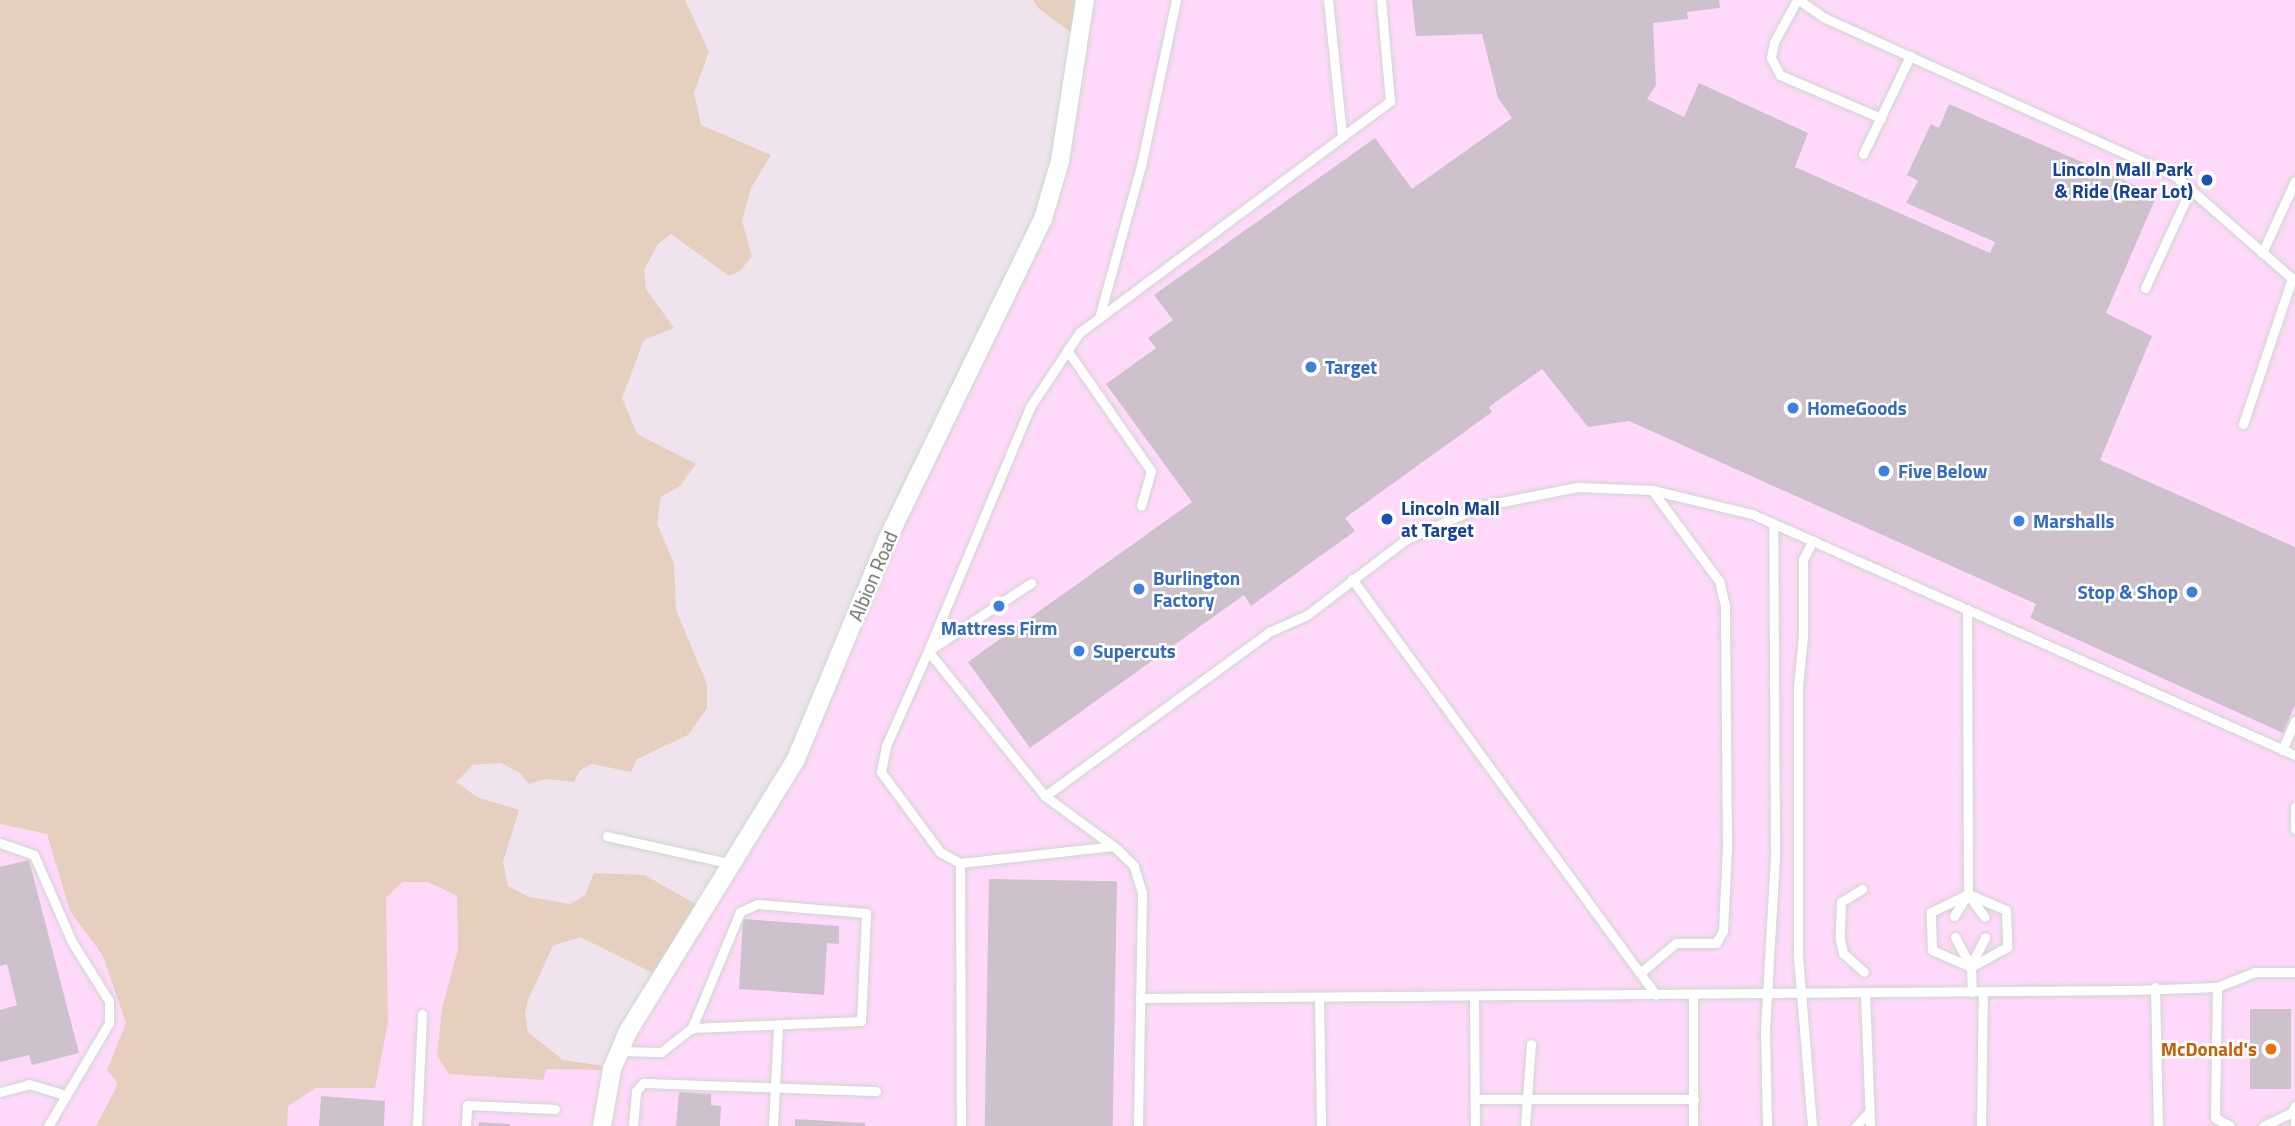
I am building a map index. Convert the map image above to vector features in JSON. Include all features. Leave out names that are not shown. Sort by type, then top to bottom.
[{"type":"street","name":"Albion Road","points":[[602,1126],[618,1051],[649,991],[733,865],[796,759],[883,549],[1043,219],[1060,161],[1085,0]]},
{"type":"lane","points":[[1100,318],[1141,166],[1176,0]]},
{"type":"lane","points":[[1328,0],[1342,136]]},
{"type":"lane","points":[[1113,846],[960,863],[940,852],[881,772],[886,746],[1030,407],[1079,333],[1390,101],[1381,0]]},
{"type":"lane","points":[[1881,118],[1780,75],[1771,58],[1774,42],[1798,0],[1815,13],[2175,176],[2191,188],[2293,280],[2243,424]]},
{"type":"lane","points":[[1863,154],[1910,56]]},
{"type":"lane","points":[[2262,253],[2295,181]]},
{"type":"lane","points":[[2145,288],[2191,188]]},
{"type":"lane","points":[[1068,350],[1151,471],[1141,506]]},
{"type":"lane","points":[[1045,796],[1269,632],[1307,615],[1405,540],[1481,506],[1577,487],[1652,490],[1699,498],[1773,524],[2295,755]]},
{"type":"lane","points":[[1640,973],[1676,943],[1716,943],[1723,931],[1727,847],[1726,606],[1719,581],[1652,490]]},
{"type":"lane","points":[[1767,1126],[1765,1030],[1770,994],[1769,904],[1775,854],[1773,524]]},
{"type":"lane","points":[[1812,1126],[1809,1053],[1800,994],[1798,687],[1803,636],[1803,559],[1813,540]]},
{"type":"lane","points":[[1353,579],[1656,995]]},
{"type":"lane","points":[[928,651],[1031,583]]},
{"type":"lane","points":[[1954,916],[1968,894],[1967,609]]},
{"type":"lane","points":[[928,651],[1045,796],[1113,846],[1134,866],[1142,893],[1138,1126]]},
{"type":"lane","points":[[2282,750],[2295,721]]},
{"type":"lane","points":[[2295,807],[2295,829]]},
{"type":"lane","points":[[607,836],[733,865]]},
{"type":"lane","points":[[0,844],[34,855],[72,942],[109,1001],[109,1023],[48,1126]]},
{"type":"lane","points":[[960,863],[961,1126]]},
{"type":"lane","points":[[1862,889],[1841,902],[1840,939],[1843,953],[1864,972]]},
{"type":"lane","points":[[1968,894],[1985,917]]},
{"type":"lane","points":[[1968,894],[2007,910],[2007,947],[1970,967],[1932,950],[1931,937],[1931,912],[1968,894]]},
{"type":"lane","points":[[618,1051],[661,1052],[692,1028],[740,912],[757,904],[866,914],[861,1021],[692,1028]]},
{"type":"lane","points":[[1955,937],[1970,967],[1972,992]]},
{"type":"lane","points":[[1970,967],[1985,937]]},
{"type":"lane","points":[[1140,998],[1800,994],[2217,987],[2255,972],[2295,972]]},
{"type":"lane","points":[[2155,987],[2158,1126]]},
{"type":"lane","points":[[2217,987],[2216,1122],[2230,1126]]},
{"type":"lane","points":[[1981,1126],[1983,991]]},
{"type":"lane","points":[[1865,993],[1870,1126]]},
{"type":"lane","points":[[1693,995],[1693,1126]]},
{"type":"lane","points":[[1474,996],[1475,1126]]},
{"type":"lane","points":[[1318,997],[1321,1126]]},
{"type":"lane","points":[[417,1126],[422,1014]]},
{"type":"lane","points":[[773,1126],[778,1026]]},
{"type":"lane","points":[[1525,1126],[1531,1044]]},
{"type":"lane","points":[[634,1126],[636,1091],[643,1083],[876,1091]]},
{"type":"lane","points":[[0,1092],[29,1084],[66,1095]]},
{"type":"lane","points":[[1475,1099],[1694,1100]]},
{"type":"lane","points":[[466,1126],[467,1105],[555,1109]]},
{"type":"lane","points":[[2263,1126],[2291,1113],[2295,1106]]},
{"type":"lane","points":[[1856,1126],[1869,1112]]},
{"type":"lane","points":[[2295,1119],[2295,1126]]},
{"type":"shaded area","points":[[0,0],[685,0],[709,52],[694,93],[701,125],[771,155],[751,188],[742,221],[752,256],[741,270],[729,276],[671,234],[658,244],[644,270],[646,289],[674,328],[644,340],[622,398],[637,434],[696,464],[680,486],[661,497],[657,524],[674,563],[676,610],[707,684],[707,708],[688,735],[637,759],[631,772],[592,764],[580,770],[574,782],[545,779],[529,784],[520,773],[501,763],[473,765],[456,782],[477,797],[519,810],[503,862],[508,886],[529,897],[570,904],[585,895],[594,873],[645,875],[704,909],[655,974],[580,937],[553,946],[528,1000],[525,1013],[528,1032],[563,1060],[612,1067],[608,1070],[547,1069],[543,1080],[449,1074],[437,1056],[442,1008],[458,949],[457,896],[428,882],[402,882],[386,898],[388,1023],[375,1088],[316,1088],[288,1106],[287,1126],[96,1126],[115,1090],[117,1082],[107,1070],[126,1023],[103,956],[70,911],[47,834],[0,824]]},
{"type":"shaded area","points":[[1033,0],[1087,0],[1080,39],[1038,8]]},
{"type":"shaded area","points":[[1086,0],[2295,0],[2295,1126],[287,1126],[288,1106],[316,1088],[388,1023],[386,898],[401,882],[428,882],[457,895],[458,949],[442,1008],[547,1069],[608,1070],[759,830],[895,530],[1058,190]]},
{"type":"shaded area","points":[[0,824],[47,834],[70,911],[103,956],[126,1023],[115,1090],[96,1126],[0,1126]]},
{"type":"building","points":[[1412,0],[1719,0],[1720,8],[1687,12],[1688,19],[1653,23],[1656,85],[1647,99],[1684,117],[1699,83],[1808,133],[1795,167],[1990,253],[1995,242],[1906,203],[1918,181],[1907,175],[1931,124],[1939,128],[1949,104],[2157,195],[2106,313],[2152,336],[2100,460],[2295,547],[2295,705],[2283,733],[2030,618],[2036,604],[1629,421],[1588,427],[1542,369],[1489,407],[1492,412],[1345,518],[1355,531],[1251,606],[1244,595],[1030,748],[968,662],[1192,502],[1106,384],[1156,348],[1148,338],[1173,320],[1154,295],[1375,138],[1412,189],[1512,118],[1498,98],[1482,34],[1416,36]]},
{"type":"building","points":[[29,860],[79,1053],[32,1065],[29,1055],[0,1062],[0,1010],[17,1005],[7,964],[0,966],[0,867]]},
{"type":"building","points":[[989,879],[1117,881],[1113,1126],[985,1126]]},
{"type":"building","points":[[743,919],[839,926],[839,944],[827,943],[824,995],[739,989]]},
{"type":"building","name":"McDonald's","points":[[2250,1009],[2291,1009],[2291,1089],[2250,1089]]},
{"type":"building","points":[[679,1092],[711,1094],[711,1105],[721,1106],[720,1126],[676,1126]]},
{"type":"building","points":[[321,1096],[385,1101],[384,1126],[319,1126]]},
{"type":"building","points":[[795,1119],[865,1123],[865,1126],[795,1126]]},
{"type":"building","points":[[479,1122],[510,1124],[510,1126],[479,1126]]},
{"type":"place","name":"Lincoln Mall Park & Ride (Rear Lot)","points":[[2207,180]]},
{"type":"place","name":"Target","points":[[1311,367]]},
{"type":"place","name":"HomeGoods","points":[[1793,408]]},
{"type":"place","name":"Five Below","points":[[1884,471]]},
{"type":"place","name":"Lincoln Mall at Target","points":[[1387,519]]},
{"type":"place","name":"Marshalls","points":[[2019,521]]},
{"type":"place","name":"Burlington Factory","points":[[1139,589]]},
{"type":"place","name":"Stop & Shop","points":[[2192,592]]},
{"type":"place","name":"Mattress Firm","points":[[999,606]]},
{"type":"place","name":"Supercuts","points":[[1079,651]]},
{"type":"place","name":"McDonald's","points":[[2271,1049]]}]
